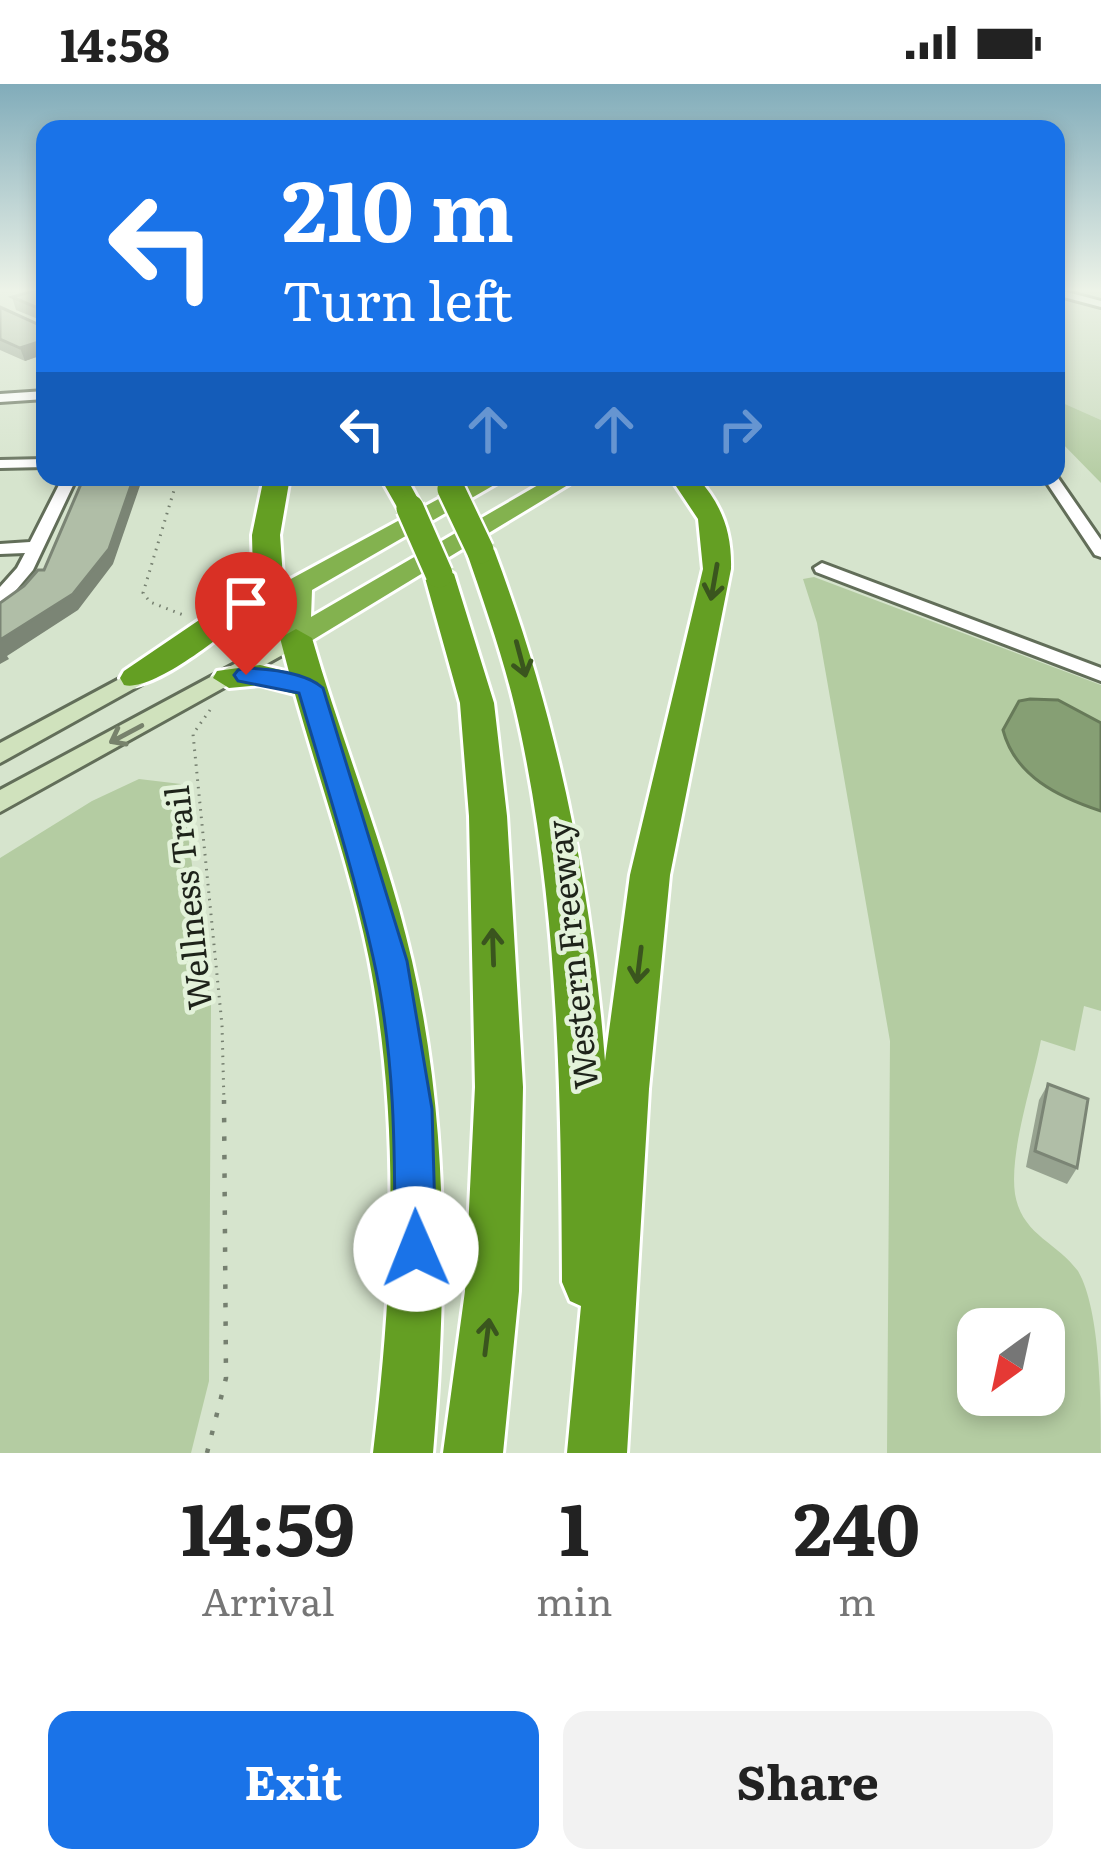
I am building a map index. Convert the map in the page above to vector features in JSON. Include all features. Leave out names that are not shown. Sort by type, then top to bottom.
[{"type":"highway","points":[[136,678],[236,608],[268,578],[266,535],[275,486]]},
{"type":"highway","name":"Western Freeway","points":[[398,486],[439,574],[477,703],[488,816],[499,1087],[492,1292],[473,1453]]},
{"type":"highway","name":"Western Freeway","points":[[448,486],[512,628],[548,760],[569,892],[584,1051],[588,1453]]},
{"type":"highway","points":[[403,1453],[416,1289],[413,1109],[391,961],[293,616],[299,586],[480,486]]},
{"type":"highway","points":[[296,638],[554,486]]},
{"type":"highway","points":[[597,1453],[625,1089],[650,875],[717,569],[717,527],[692,486]]},
{"type":"highway","points":[[269,564],[299,586],[340,594],[384,587]]},
{"type":"highway","points":[[223,691],[274,677],[310,688]]},
{"type":"main road","points":[[0,754],[299,586]]},
{"type":"main road","points":[[0,802],[223,691],[296,638]]},
{"type":"street","points":[[0,398],[36,395]]},
{"type":"street","points":[[0,464],[36,462]]},
{"type":"street","points":[[0,598],[20,578],[63,486]]},
{"type":"street","points":[[1055,486],[1101,552]]},
{"type":"street","points":[[0,549],[36,547]]},
{"type":"street","points":[[822,568],[1101,675]]},
{"type":"path","points":[[175,486],[143,593],[157,606],[192,615]]},
{"type":"path","name":"Wellness Trail","points":[[207,1453],[226,1378],[226,1184],[222,1024],[193,734],[223,691]]},
{"type":"shaded area","points":[[1065,353],[1101,353],[1101,420],[1065,404]]},
{"type":"shaded area","points":[[1065,404],[1101,420],[1101,483],[1065,446]]},
{"type":"shaded area","points":[[814,577],[1101,685],[1101,1011],[1084,1006],[1075,1051],[1041,1040],[1018,1138],[1014,1177],[1025,1219],[1070,1261],[1086,1288],[1098,1359],[1101,1453],[887,1453],[890,1041],[817,623],[803,579]]},
{"type":"shaded area","points":[[1058,700],[1101,723],[1101,811],[1054,791],[1017,760],[1003,730],[1019,701]]},
{"type":"shaded area","points":[[139,779],[181,784],[211,1004],[209,1381],[191,1453],[0,1453],[0,858],[92,801]]},
{"type":"building","points":[[80,486],[131,486],[109,549],[73,594],[0,640],[0,603],[38,570],[44,570]]},
{"type":"building","points":[[1048,1084],[1088,1099],[1077,1168],[1035,1151]]},
{"type":"route","points":[[246,675],[274,677],[310,688],[363,862],[391,961],[413,1109],[416,1249]]}]
